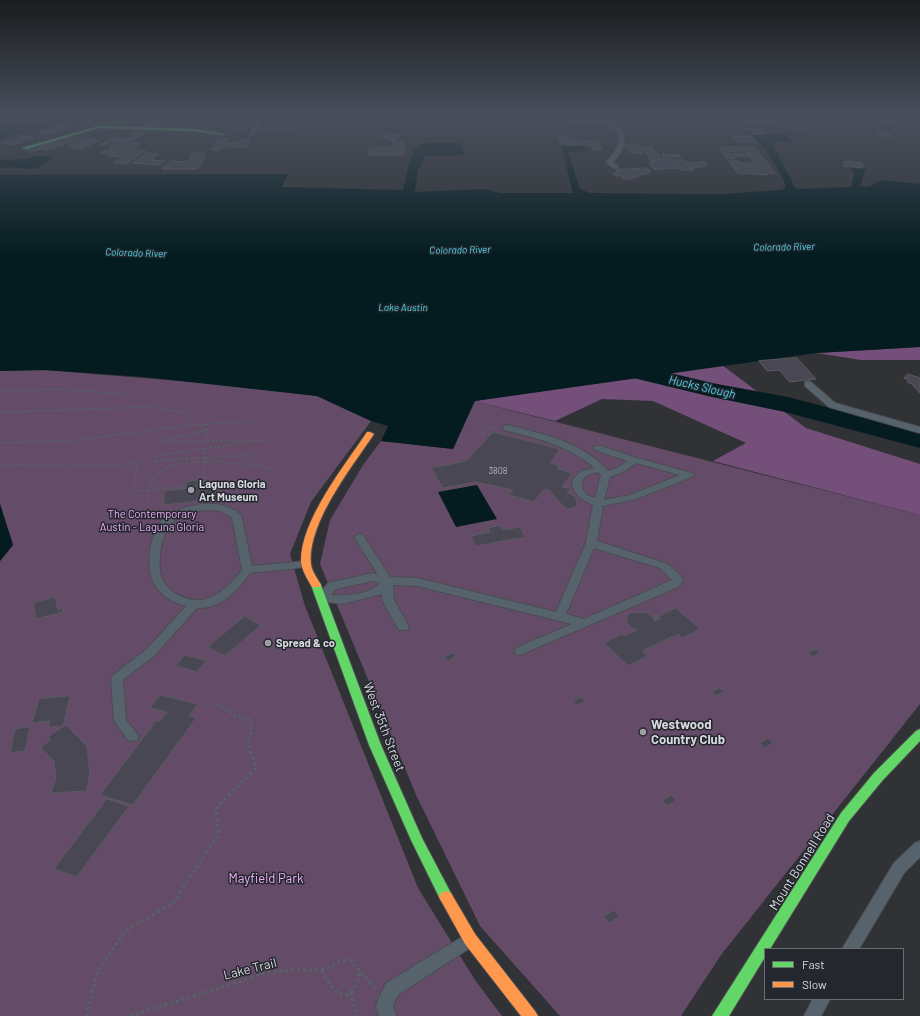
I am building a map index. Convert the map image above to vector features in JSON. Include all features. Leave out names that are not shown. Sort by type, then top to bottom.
[{"type":"street","points":[[306,564],[307,546],[323,506],[370,434]]},
{"type":"street","name":"West 35th Street","points":[[306,564],[322,598],[375,745],[417,840],[444,894],[470,939],[530,1016]]},
{"type":"street","name":"Mount Bonnell Road","points":[[720,1016],[845,817],[878,777],[920,734]]},
{"type":"lane","points":[[610,161],[616,167]]},
{"type":"lane","points":[[808,384],[832,404],[920,430]]},
{"type":"lane","points":[[507,428],[566,444],[593,461],[603,472]]},
{"type":"lane","points":[[598,448],[634,460],[689,475],[633,497],[598,504],[584,497],[576,489],[577,480],[584,473],[622,469],[634,460]]},
{"type":"lane","points":[[558,617],[591,544],[596,526],[603,472]]},
{"type":"lane","points":[[219,508],[233,513],[237,517],[247,570],[237,584],[220,598],[202,606],[193,605],[166,593],[158,582],[154,559],[160,533],[165,522],[172,516],[191,509],[219,508]]},
{"type":"lane","points":[[359,537],[387,581],[388,600],[403,627]]},
{"type":"lane","points":[[520,651],[674,584],[678,580],[664,566],[591,544]]},
{"type":"lane","points":[[247,570],[306,564]]},
{"type":"lane","points":[[322,598],[332,586],[373,577],[387,581],[417,582],[585,623]]},
{"type":"lane","points":[[322,598],[343,600],[379,591],[387,581]]},
{"type":"lane","points":[[133,736],[120,721],[117,678],[152,652],[193,605]]},
{"type":"lane","points":[[851,948],[899,868],[920,846]]},
{"type":"lane","points":[[388,1016],[384,1010],[384,999],[392,989],[470,939]]},
{"type":"lane","points":[[812,1016],[821,1000]]},
{"type":"path","points":[[0,391],[57,388],[124,394]]},
{"type":"path","points":[[0,412],[79,408],[150,407],[186,413],[191,425]]},
{"type":"path","points":[[0,444],[78,440],[191,425],[255,421]]},
{"type":"path","points":[[203,485],[207,424]]},
{"type":"path","points":[[482,435],[487,428],[497,428]]},
{"type":"path","points":[[206,430],[158,442],[264,440],[156,456],[156,461],[250,455],[263,467]]},
{"type":"path","points":[[165,522],[155,516],[149,509],[150,490],[155,475],[165,469],[204,462],[231,462],[263,467],[277,472]]},
{"type":"path","points":[[0,464],[58,467],[137,463],[134,491],[220,483],[219,508]]},
{"type":"path","points":[[86,1016],[98,970],[129,929],[174,902],[219,833],[216,815],[218,806],[256,768],[248,744],[252,726],[248,718],[236,716],[217,704]]},
{"type":"path","name":"Lake Trail","points":[[130,1016],[266,973],[293,970],[322,970],[343,960],[350,961],[384,999]]},
{"type":"path","points":[[322,970],[331,988],[339,994],[345,995],[351,992],[357,985],[360,971]]},
{"type":"path","points":[[351,992],[356,1016]]},
{"type":"green space","points":[[44,370],[216,384],[317,396],[371,421],[311,502],[290,554],[305,606],[418,888],[475,980],[502,1016],[0,1016],[0,561],[13,545],[0,504],[0,371]]},
{"type":"green space","name":"Westwood Country Club","points":[[474,401],[920,515],[920,704],[721,955],[681,1016],[560,1016],[480,926],[417,797],[320,564],[330,520],[363,465],[381,441],[453,449]]},
{"type":"shaded area","points":[[920,347],[920,360],[861,360],[816,353]]},
{"type":"shaded area","points":[[722,365],[806,428],[920,464],[920,515],[713,461],[746,443],[653,401],[602,399],[555,421],[474,401]]},
{"type":"water","points":[[0,161],[47,161],[40,167],[28,169],[8,167],[0,168]]},
{"type":"water","name":"Lake Austin","points":[[410,161],[423,161],[418,170],[415,192],[485,189],[500,193],[573,193],[565,161],[571,161],[580,189],[590,193],[720,194],[782,190],[786,187],[780,172],[773,161],[782,161],[796,189],[851,187],[854,175],[850,167],[866,169],[860,186],[868,187],[882,180],[920,184],[920,347],[816,353],[475,401],[453,449],[381,441],[388,426],[371,421],[317,396],[144,377],[45,370],[0,371],[0,175],[288,174],[282,187],[403,190]]},
{"type":"water","points":[[477,485],[497,519],[456,527],[438,492]]},
{"type":"water","points":[[0,504],[13,545],[0,561]]},
{"type":"building","points":[[116,161],[130,161],[126,164],[114,163]]},
{"type":"building","points":[[135,161],[164,161],[160,165],[133,163]]},
{"type":"building","points":[[171,161],[203,161],[197,169],[162,169]]},
{"type":"building","points":[[729,161],[739,161],[747,166],[745,163],[754,163],[753,161],[766,161],[775,173],[767,173],[768,175],[738,173],[734,168],[738,168],[733,167]]},
{"type":"building","points":[[845,161],[863,163],[862,168],[844,166]]},
{"type":"building","points":[[649,162],[705,162],[707,166],[693,168],[694,170],[682,170],[675,168],[654,170]]},
{"type":"building","points":[[646,168],[651,171],[648,171],[649,173],[638,175],[639,177],[632,177],[633,179],[623,179],[622,176],[615,176],[613,173],[617,173],[616,170]]},
{"type":"building","points":[[797,358],[816,379],[790,382],[779,370],[767,371],[759,361]]},
{"type":"building","points":[[908,374],[920,378],[920,393],[913,386],[914,385],[907,382],[909,380],[904,378]]},
{"type":"building","points":[[493,432],[560,449],[550,463],[559,466],[557,469],[572,473],[562,487],[569,488],[570,490],[567,492],[576,497],[577,506],[570,509],[564,507],[549,490],[544,489],[534,502],[509,495],[513,490],[476,482],[443,488],[431,468],[466,461]]},
{"type":"building","points":[[198,480],[198,483],[216,481],[215,499],[164,505],[164,491],[185,489],[186,482]]},
{"type":"building","points":[[500,526],[502,530],[520,527],[525,537],[476,546],[471,536],[490,532],[488,528]]},
{"type":"building","points":[[55,597],[58,610],[62,608],[63,612],[36,619],[33,603]]},
{"type":"building","points":[[676,608],[700,629],[682,638],[678,634],[642,651],[648,656],[628,666],[604,643],[622,634],[624,636],[637,630],[631,628],[626,621],[627,616],[630,613],[644,612],[651,615],[655,621],[660,619],[658,617]]},
{"type":"building","points":[[245,616],[261,625],[225,656],[208,647]]},
{"type":"building","points":[[815,649],[820,653],[813,657],[808,653]]},
{"type":"building","points":[[453,653],[456,656],[448,661],[444,657]]},
{"type":"building","points":[[185,655],[206,660],[197,672],[176,666]]},
{"type":"building","points":[[719,688],[724,691],[716,696],[712,692]]},
{"type":"building","points":[[160,695],[198,704],[189,716],[196,718],[133,805],[100,795],[157,720],[160,721],[167,712],[150,708]]},
{"type":"building","points":[[70,696],[63,726],[48,727],[50,721],[32,723],[39,699]]},
{"type":"building","points":[[581,697],[585,701],[577,705],[573,702]]},
{"type":"building","points":[[66,725],[87,746],[90,774],[86,791],[51,793],[56,778],[54,761],[40,747],[51,740],[48,737]]},
{"type":"building","points":[[30,727],[25,751],[10,753],[15,729]]},
{"type":"building","points":[[768,738],[773,743],[765,748],[760,744]]},
{"type":"building","points":[[671,795],[676,800],[668,806],[663,801]]},
{"type":"building","points":[[107,799],[129,806],[77,877],[54,869]]},
{"type":"building","points":[[614,910],[619,916],[609,923],[604,917]]},
{"type":"waterway","name":"Hucks Slough","points":[[613,360],[615,363],[629,370],[712,390],[788,405],[920,440]]},
{"type":"traffic: fast","points":[[316,585],[375,745],[417,840],[446,897]]},
{"type":"traffic: fast","points":[[720,1016],[845,817],[878,777],[920,734]]},
{"type":"traffic: slow","points":[[316,585],[306,563],[307,548],[312,531],[329,496],[370,434]]},
{"type":"traffic: slow","points":[[446,897],[470,939],[530,1016]]},
{"type":"place","name":"Laguna Gloria Art Museum","points":[[191,490]]},
{"type":"place","name":"Spread & co","points":[[268,643]]},
{"type":"place","name":"Westwood Country Club","points":[[643,732]]},
{"type":"water label","name":"Colorado River","points":[[784,247]]},
{"type":"water label","name":"Colorado River","points":[[460,250]]},
{"type":"water label","name":"Colorado River","points":[[136,253]]},
{"type":"park label","name":"The Contemporary Austin - Laguna Gloria","points":[[152,520]]},
{"type":"park label","name":"Mayfield Park","points":[[266,879]]}]
